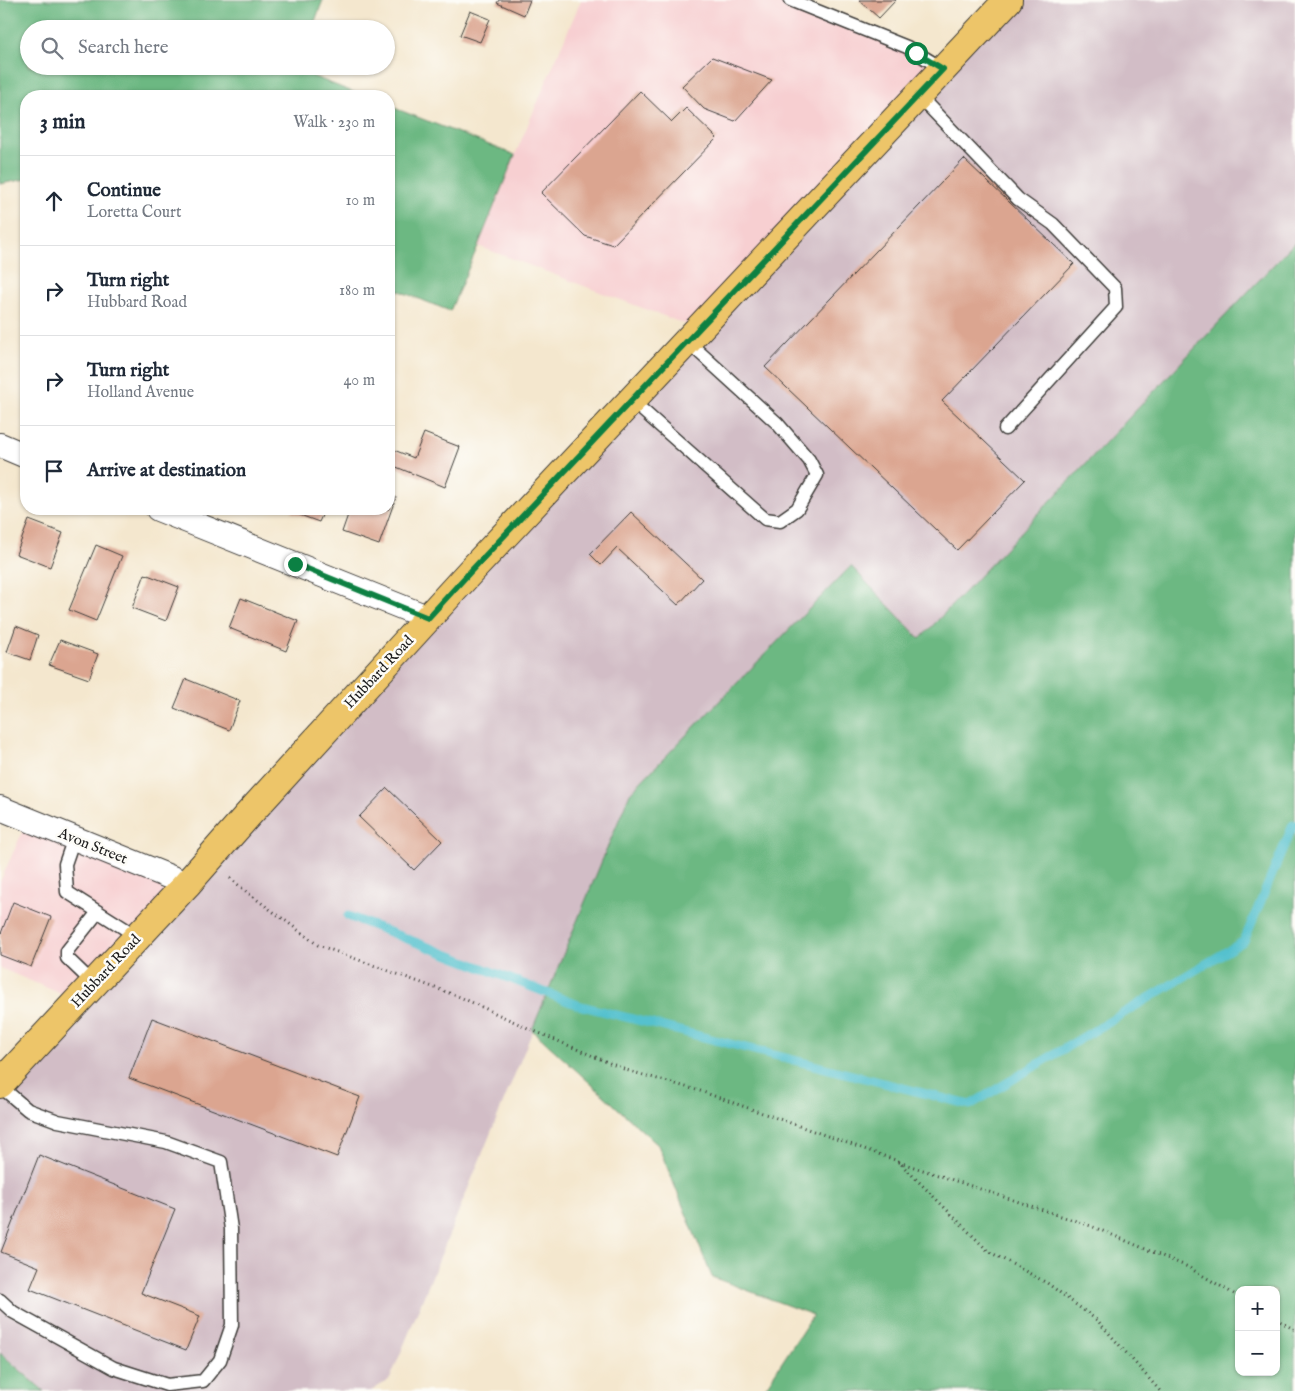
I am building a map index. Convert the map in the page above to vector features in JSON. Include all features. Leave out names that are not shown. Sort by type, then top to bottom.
[{"type":"main road","name":"Hubbard Road","points":[[0,1085],[187,884],[428,618],[1008,0]]},
{"type":"street","points":[[0,445],[20,453]]},
{"type":"street","points":[[173,515],[428,618]]},
{"type":"street","name":"Avon Street","points":[[0,808],[187,884]]},
{"type":"lane","points":[[790,0],[907,47],[943,69]]},
{"type":"lane","points":[[918,95],[1018,199],[1053,224],[1115,288],[1116,307],[1006,429]]},
{"type":"lane","points":[[631,400],[764,519],[780,520],[798,509],[817,475],[809,460],[777,423],[687,341]]},
{"type":"lane","points":[[74,838],[65,864],[67,892],[138,937]]},
{"type":"lane","points":[[94,984],[67,958],[67,951],[98,912]]},
{"type":"lane","points":[[0,1085],[28,1110],[58,1121],[166,1142],[221,1162],[231,1229],[232,1326],[220,1360],[203,1381],[167,1385],[114,1368],[13,1312],[0,1300]]},
{"type":"path","points":[[209,859],[248,893],[318,945],[460,997],[626,1070],[700,1091],[898,1162],[1091,1226],[1188,1267],[1235,1295]]},
{"type":"path","points":[[898,1162],[988,1251],[1047,1284],[1098,1321],[1160,1391]]},
{"type":"path","points":[[1280,1321],[1295,1330]]},
{"type":"shaded area","points":[[581,0],[790,0],[943,69],[698,329],[478,246]]},
{"type":"shaded area","points":[[1008,0],[1295,0],[1295,242],[920,639],[851,566],[630,793],[390,1379],[371,1391],[44,1391],[0,1353],[0,1084]]},
{"type":"shaded area","points":[[28,819],[187,884],[78,1001],[0,968],[0,882]]},
{"type":"green space","points":[[0,0],[323,0],[315,20],[20,20],[20,75],[310,75],[348,90],[20,90],[20,180],[0,184]]},
{"type":"green space","points":[[395,108],[515,155],[450,311],[395,289]]},
{"type":"green space","points":[[1295,242],[1295,1391],[763,1391],[813,1315],[712,1277],[658,1145],[532,1030],[630,793],[851,566],[920,639]]},
{"type":"green space","points":[[0,1353],[44,1391],[0,1391]]},
{"type":"building","points":[[499,0],[530,0],[524,15],[497,3]]},
{"type":"building","points":[[859,0],[896,0],[879,18]]},
{"type":"building","points":[[470,11],[490,19],[480,42],[460,35]]},
{"type":"building","points":[[712,57],[772,80],[735,121],[704,109],[682,86]]},
{"type":"building","points":[[640,91],[672,122],[686,108],[717,138],[613,245],[585,236],[541,193]]},
{"type":"building","points":[[964,159],[1074,264],[942,401],[1025,480],[957,550],[765,367]]},
{"type":"building","points":[[424,433],[460,447],[445,487],[395,466],[395,450],[414,458]]},
{"type":"building","points":[[631,512],[702,579],[678,605],[617,548],[601,565],[590,554]]},
{"type":"building","points":[[300,515],[322,515],[319,522]]},
{"type":"building","points":[[348,515],[390,515],[379,545],[342,532]]},
{"type":"building","points":[[29,520],[63,533],[50,567],[16,554]]},
{"type":"building","points":[[96,545],[122,556],[96,621],[69,610]]},
{"type":"building","points":[[145,574],[179,587],[166,621],[132,608]]},
{"type":"building","points":[[241,598],[298,621],[286,651],[229,628]]},
{"type":"building","points":[[16,626],[38,635],[30,660],[7,652]]},
{"type":"building","points":[[60,640],[98,654],[89,679],[49,665]]},
{"type":"building","points":[[186,679],[240,701],[229,730],[174,708]]},
{"type":"building","points":[[387,788],[442,841],[414,870],[359,817]]},
{"type":"building","points":[[13,902],[51,917],[31,967],[0,955],[0,936]]},
{"type":"building","points":[[152,1018],[360,1097],[337,1157],[129,1078]]},
{"type":"building","points":[[39,1155],[175,1209],[141,1293],[200,1316],[186,1350],[30,1289],[39,1267],[1,1252]]},
{"type":"waterway","points":[[348,916],[578,1005],[970,1105],[1244,941],[1293,825],[1295,825]]},
{"type":"route","points":[[295,564],[428,618],[943,69],[916,53]]}]
